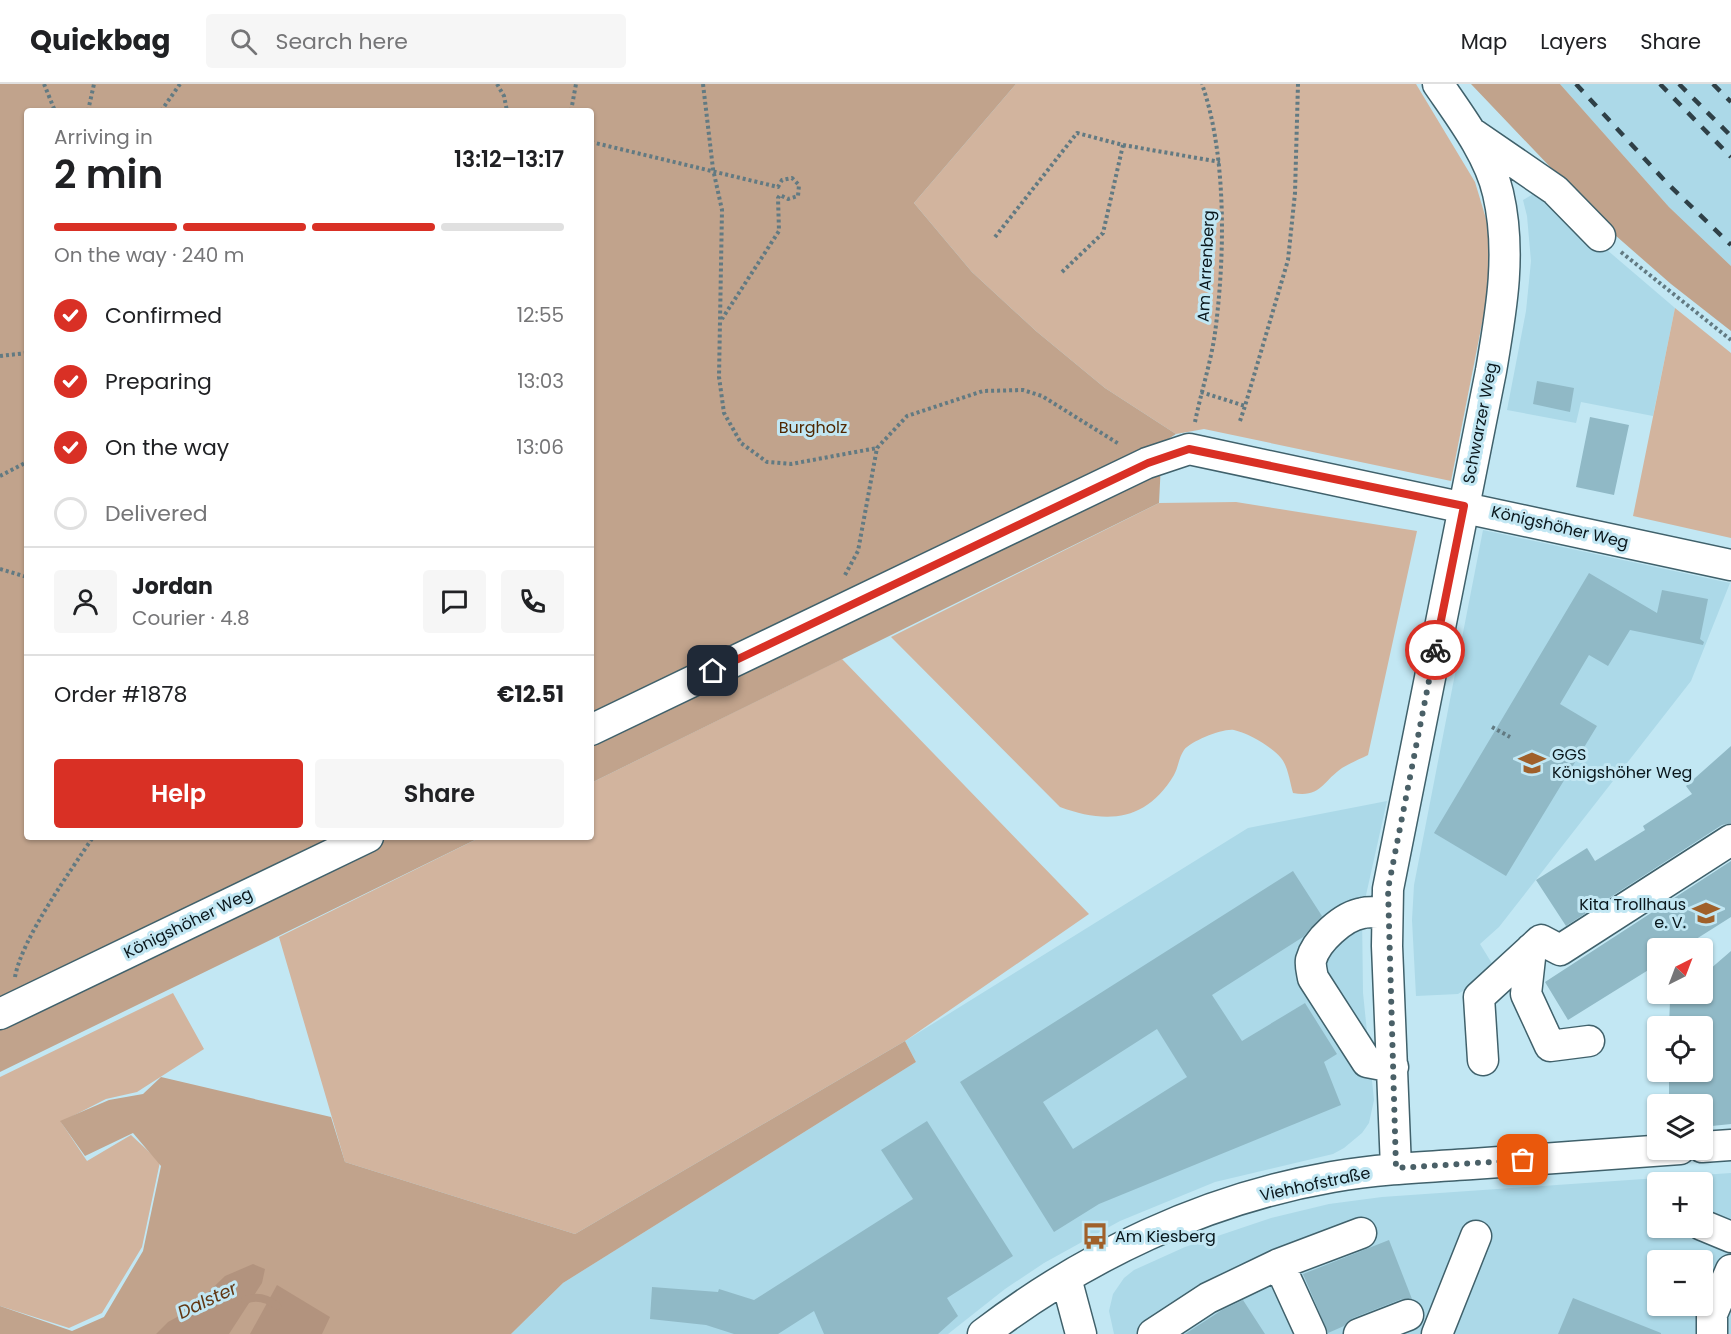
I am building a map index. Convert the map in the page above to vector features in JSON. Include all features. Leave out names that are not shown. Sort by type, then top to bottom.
[{"type":"street","name":"Schwarzer Weg","points":[[1396,1168],[1386,913],[1388,889],[1502,308],[1506,248],[1498,191],[1472,133],[1438,84]]},
{"type":"street","points":[[1472,133],[1555,190],[1600,236]]},
{"type":"street","points":[[594,729],[1148,463],[1189,449]]},
{"type":"street","name":"Königshöher Weg","points":[[1189,449],[1464,506],[1731,565]]},
{"type":"street","name":"Königshöher Weg","points":[[4,1012],[362,840]]},
{"type":"street","points":[[1536,945],[1560,950],[1731,840]]},
{"type":"street","points":[[1386,913],[1361,913],[1346,921],[1323,939],[1311,958],[1310,967],[1314,978],[1367,1062],[1392,1066]]},
{"type":"street","points":[[1536,945],[1526,994],[1550,1046],[1589,1041]]},
{"type":"street","points":[[1482,1060],[1479,997],[1536,945]]},
{"type":"street","points":[[1713,1146],[1731,1145]]},
{"type":"street","name":"Viehhofstraße","points":[[983,1334],[1016,1309],[1128,1243],[1210,1209],[1330,1178],[1396,1168],[1647,1151]]},
{"type":"street","points":[[1713,1230],[1731,1237]]},
{"type":"street","points":[[1153,1334],[1208,1298],[1279,1264],[1361,1233]]},
{"type":"street","points":[[1437,1334],[1476,1236]]},
{"type":"street","points":[[1279,1264],[1311,1334]]},
{"type":"street","points":[[1713,1295],[1731,1270]]},
{"type":"street","points":[[1066,1278],[1081,1334]]},
{"type":"street","points":[[1359,1334],[1408,1315]]},
{"type":"street","points":[[1712,1316],[1712,1334]]},
{"type":"path","points":[[44,84],[55,108]]},
{"type":"path","points":[[89,108],[94,84]]},
{"type":"path","points":[[163,108],[180,84]]},
{"type":"path","points":[[497,84],[504,96],[506,108]]},
{"type":"path","points":[[572,108],[576,84]]},
{"type":"path","points":[[703,84],[713,169],[722,210],[719,377],[724,413],[741,443],[767,462],[790,464],[877,448]]},
{"type":"path","name":"Am Arrenberg","points":[[1189,449],[1215,333],[1221,240],[1220,162],[1202,84]]},
{"type":"path","points":[[1240,421],[1288,260],[1295,193],[1298,84]]},
{"type":"path","points":[[995,237],[1077,133],[1123,145],[1220,162]]},
{"type":"path","points":[[594,143],[713,169],[778,187],[782,180],[792,178],[799,185],[798,196],[788,199],[780,195],[778,198],[779,231],[721,320]]},
{"type":"path","points":[[1062,272],[1103,233],[1123,145]]},
{"type":"path","points":[[1600,236],[1731,339]]},
{"type":"path","points":[[0,356],[24,353]]},
{"type":"path","points":[[835,612],[835,594],[858,551],[877,448],[907,416],[983,391],[1023,390],[1042,396],[1148,463]]},
{"type":"path","points":[[1202,392],[1245,406]]},
{"type":"path","points":[[0,476],[24,464]]},
{"type":"path","points":[[0,568],[24,576]]},
{"type":"path","points":[[1492,727],[1510,737]]},
{"type":"path","points":[[4,1012],[18,961],[64,880],[91,840]]},
{"type":"shaded area","points":[[1016,84],[1416,84],[1475,182],[1487,222],[1490,261],[1486,303],[1451,481],[1204,429],[1176,434],[1105,388],[1036,331],[972,272],[914,203]]},
{"type":"shaded area","points":[[1560,84],[1731,84],[1731,266],[1669,207]]},
{"type":"shaded area","points":[[1538,191],[1675,308],[1653,416],[1581,402],[1576,423],[1507,410],[1526,311],[1531,261],[1527,216],[1523,200]]},
{"type":"shaded area","points":[[1675,308],[1731,353],[1731,538],[1633,516]]},
{"type":"shaded area","points":[[1236,502],[1417,531],[1368,755],[1342,768],[1316,791],[1293,793],[1285,765],[1277,754],[1253,737],[1229,730],[1207,736],[1188,746],[1182,753],[1174,775],[1163,791],[1138,810],[1109,817],[1093,816],[1060,807],[891,637],[1159,503]]},
{"type":"shaded area","name":"GGS Königshöher Weg","points":[[1483,530],[1730,583],[1691,681],[1499,927],[1480,944],[1496,970],[1458,994],[1416,996],[1412,920],[1414,885]]},
{"type":"shaded area","points":[[842,659],[1089,914],[905,1041],[575,1234],[345,1162],[279,937],[475,840],[594,840],[594,782]]},
{"type":"shaded area","points":[[1387,801],[1362,913],[1363,993],[1374,1100],[1369,1123],[1362,1133],[1344,1148],[1333,1154],[1215,1182],[1120,1221],[1044,1263],[1005,1289],[948,1334],[511,1334],[563,1283],[916,1062],[905,1041],[1248,828]]},
{"type":"shaded area","points":[[173,993],[204,1049],[137,1092],[106,1099],[61,1122],[87,1161],[131,1135],[160,1162],[142,1247],[102,1313],[69,1328],[0,1306],[0,1077]]},
{"type":"shaded area","points":[[1731,1173],[1731,1334],[1114,1334],[1109,1311],[1113,1294],[1124,1278],[1134,1270],[1185,1247],[1271,1218],[1329,1204],[1382,1197],[1647,1179],[1647,1238],[1713,1238],[1713,1174]]},
{"type":"green space","name":"Burgholz","points":[[0,84],[1016,84],[914,203],[972,272],[1036,331],[1105,388],[1176,434],[1162,443],[1159,503],[594,782],[594,108],[24,108],[24,840],[475,840],[0,1072]]},
{"type":"green space","points":[[1471,84],[1560,84],[1669,207],[1731,266],[1731,331],[1671,284],[1615,235]]},
{"type":"green space","points":[[905,1041],[916,1062],[563,1283],[511,1334],[0,1334],[0,1306],[72,1331],[104,1317],[143,1251],[161,1166],[133,1133],[85,1156],[60,1121],[109,1100],[143,1094],[161,1077],[331,1117],[345,1162],[575,1234]]},
{"type":"water","points":[[253,1264],[265,1269],[262,1283],[229,1334],[156,1334],[168,1322],[190,1310],[225,1276]]},
{"type":"water","points":[[277,1285],[330,1317],[322,1334],[250,1334]]},
{"type":"building","points":[[1537,381],[1574,388],[1570,412],[1533,404]]},
{"type":"building","points":[[1590,417],[1629,425],[1614,495],[1576,487]]},
{"type":"building","points":[[1589,573],[1657,613],[1662,590],[1708,599],[1700,639],[1704,642],[1703,645],[1630,630],[1608,666],[1589,655],[1560,704],[1597,726],[1506,876],[1434,833]]},
{"type":"building","points":[[1731,746],[1731,823],[1722,825],[1566,926],[1536,880],[1587,848],[1595,861],[1645,830],[1643,826],[1692,794],[1686,786]]},
{"type":"building","points":[[1731,861],[1731,917],[1698,938],[1647,938],[1647,971],[1568,1020],[1545,982]]},
{"type":"building","points":[[1293,871],[1322,916],[1303,937],[1212,995],[1242,1041],[1305,1003],[1337,1054],[1324,1062],[1341,1105],[1099,1204],[1054,1232],[960,1082]],"holes":[[[1157,1029],[1187,1077],[1073,1149],[1043,1102]]]},
{"type":"building","points":[[1731,951],[1731,1124],[1713,1126],[1713,1094],[1669,1094],[1669,1082],[1713,1082],[1713,1016],[1669,1016],[1670,1004],[1713,1004],[1713,967]]},
{"type":"building","points":[[927,1121],[1013,1256],[947,1298],[958,1316],[938,1334],[824,1334],[814,1311],[778,1334],[734,1334],[706,1325],[650,1319],[652,1287],[718,1292],[719,1289],[754,1300],[913,1199],[881,1150]]},
{"type":"building","points":[[1389,1240],[1412,1299],[1402,1299],[1353,1318],[1344,1326],[1328,1333],[1303,1274]]},
{"type":"building","points":[[1573,1298],[1661,1333],[1661,1334],[1558,1334]]},
{"type":"building","points":[[1243,1300],[1265,1334],[1185,1334],[1222,1310]]},
{"type":"waterway","name":"Dalster","points":[[245,1300],[262,1298],[277,1306]]},
{"type":"railway","points":[[1576,84],[1666,182],[1731,245]]},
{"type":"railway","points":[[1660,84],[1731,157]]},
{"type":"railway","points":[[1679,84],[1731,136]]},
{"type":"railway","points":[[1713,84],[1731,102]]},
{"type":"way so far","points":[[1435,650],[1388,889],[1386,913],[1396,1168],[1523,1160]]},
{"type":"place","name":"GGS Königshöher Weg","points":[[1532,763]]},
{"type":"place","name":"Kita Trollhaus e. V.","points":[[1706,913]]},
{"type":"place","name":"Am Kiesberg","points":[[1095,1236]]},
{"type":"route","points":[[713,671],[1148,463],[1168,454],[1189,449],[1464,506],[1435,650]]}]
